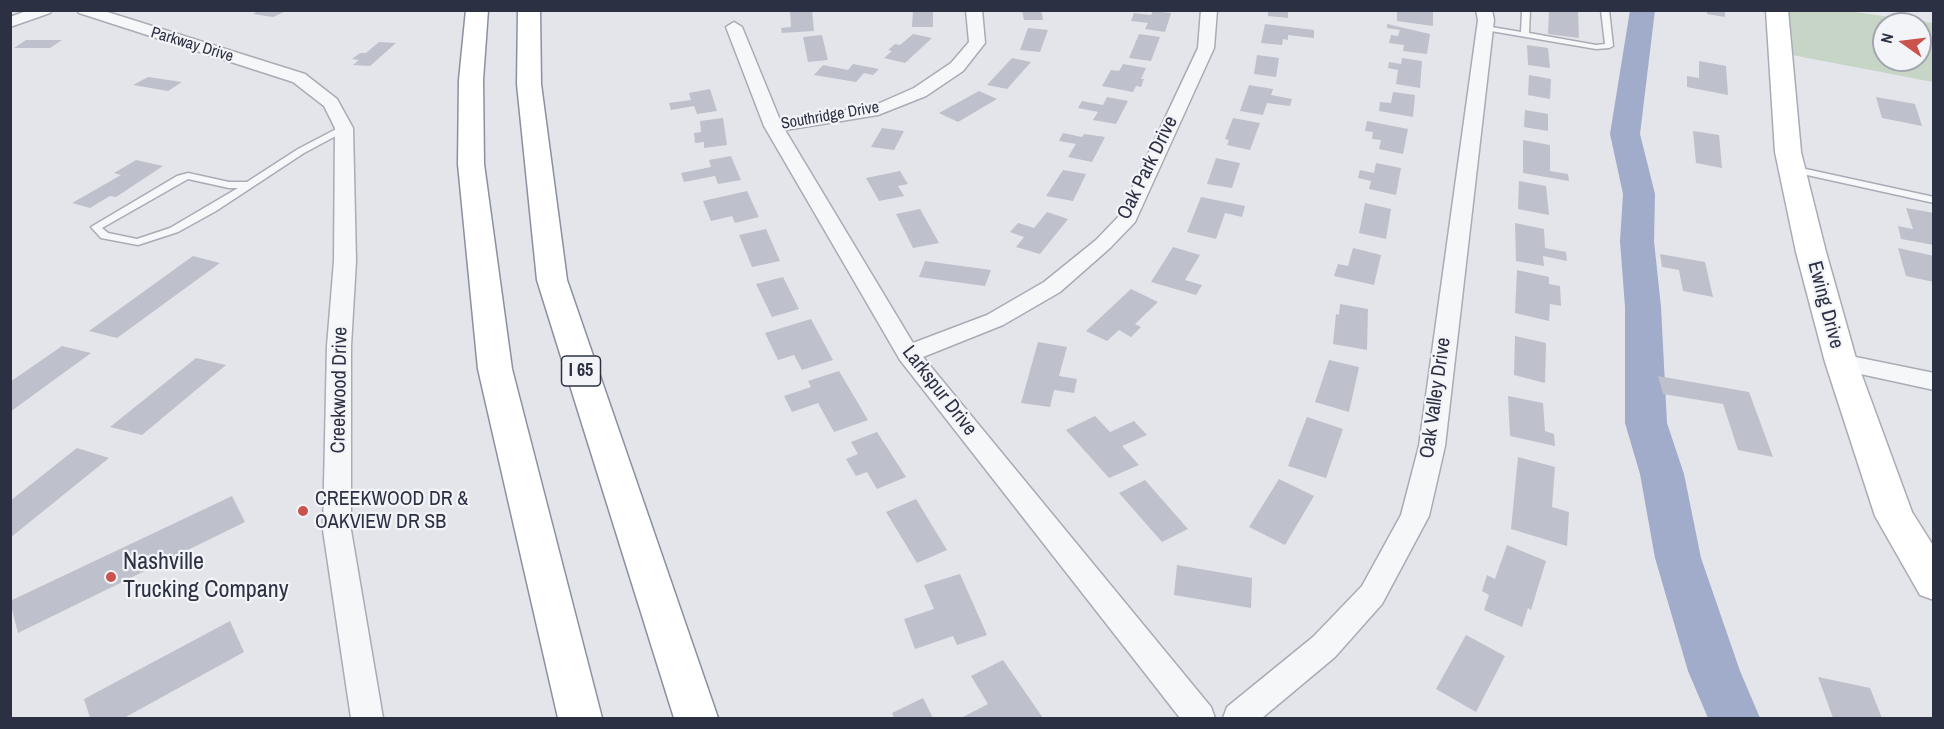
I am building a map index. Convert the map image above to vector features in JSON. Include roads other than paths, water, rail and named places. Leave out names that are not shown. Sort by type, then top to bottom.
[{"type":"main road","points":[[477,10],[471,80],[471,164],[495,369],[580,718]]},
{"type":"main road","name":"I 65","points":[[529,10],[529,84],[552,280],[696,718]]},
{"type":"main road","name":"Ewing Drive","points":[[1777,10],[1788,152],[1811,252],[1841,362],[1894,516],[1934,583]]},
{"type":"street","points":[[10,22],[45,10]]},
{"type":"street","name":"Parkway Drive","points":[[84,10],[299,78]]},
{"type":"street","name":"Southridge Drive","points":[[773,126],[832,119],[878,110],[920,92],[957,67],[977,44],[974,10]]},
{"type":"street","name":"Oak Park Drive","points":[[908,354],[995,320],[1052,288],[1103,244],[1128,218],[1206,48],[1209,10]]},
{"type":"street","name":"Oak Valley Drive","points":[[1239,718],[1324,647],[1372,595],[1415,516],[1432,446],[1484,19]]},
{"type":"street","name":"Larkspur Drive","points":[[734,27],[773,126],[908,354],[1199,718]]},
{"type":"street","name":"Creekwood Drive","points":[[299,78],[331,103],[344,128],[345,261],[339,346],[337,530],[367,718]]},
{"type":"street","points":[[1841,362],[1934,382]]},
{"type":"lane","points":[[1525,34],[1526,10]]},
{"type":"lane","points":[[1484,19],[1525,34],[1596,47],[1609,46],[1605,10]]},
{"type":"lane","points":[[248,185],[229,184],[188,176],[180,178],[96,227],[105,236],[138,242],[151,239],[194,220],[301,151],[344,128]]},
{"type":"lane","points":[[1792,169],[1934,200]]},
{"type":"waterway","points":[[1643,10],[1625,134],[1639,194],[1637,241],[1643,307],[1646,423],[1662,474],[1678,558],[1714,671],[1734,718]]},
{"type":"place","name":"CREEKWOOD DR & OAKVIEW DR SB","points":[[303,511]]},
{"type":"place","name":"Nashville Trucking Company","points":[[111,577]]}]
